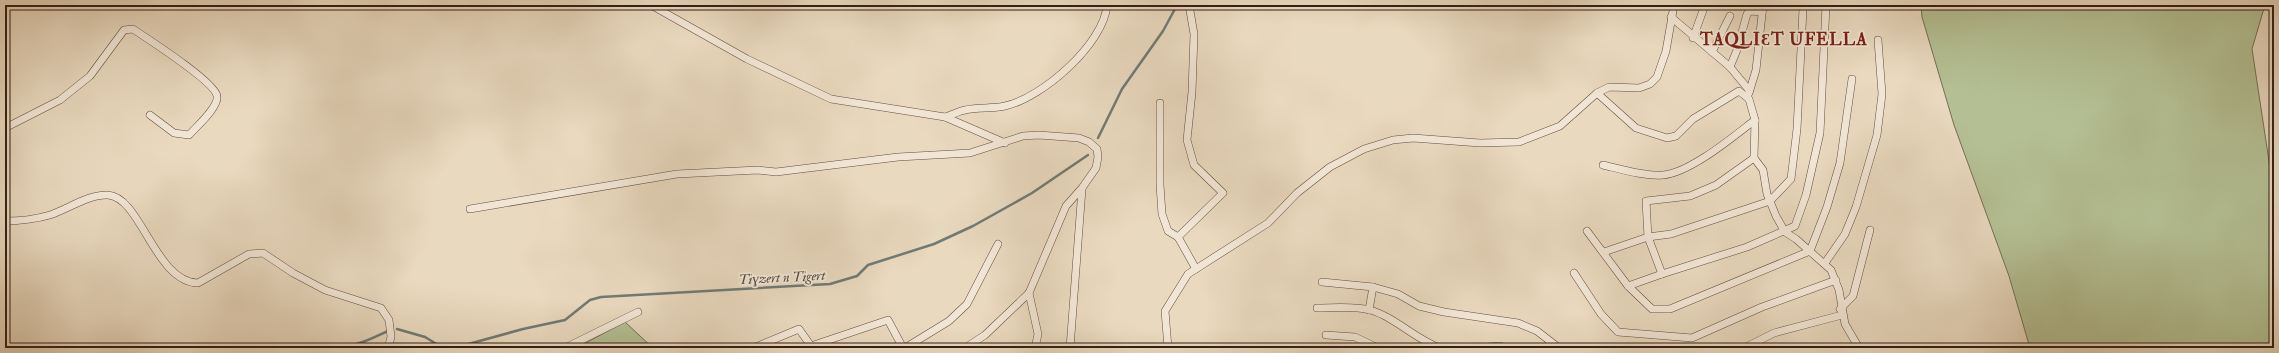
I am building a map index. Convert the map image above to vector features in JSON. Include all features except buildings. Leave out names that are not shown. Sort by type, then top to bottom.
[{"type":"street","points":[[650,5],[747,59],[831,99],[945,117],[1005,142]]},
{"type":"street","points":[[945,117],[965,110],[1006,106],[1026,97],[1060,75],[1072,65],[1086,49],[1106,16],[1107,5]]},
{"type":"street","points":[[1178,237],[1223,193],[1194,165],[1188,140],[1192,92],[1194,34],[1189,5]]},
{"type":"street","points":[[1168,348],[1165,311],[1188,274],[1268,223],[1297,193],[1330,167],[1364,149],[1393,140],[1414,138],[1480,143],[1519,142],[1560,126],[1597,94],[1609,87],[1639,88],[1650,84],[1657,77],[1666,51],[1674,5]]},
{"type":"street","points":[[1693,38],[1705,5]]},
{"type":"street","points":[[1628,286],[1748,247],[1785,232],[1795,226],[1806,195],[1820,133],[1826,5]]},
{"type":"street","points":[[1730,68],[1737,50],[1747,14],[1750,11],[1763,9],[1756,70],[1749,90],[1749,99],[1755,120],[1754,158],[1763,170],[1770,201],[1785,232],[1825,263],[1836,280],[1841,312],[1849,332],[1859,348]]},
{"type":"street","points":[[1604,252],[1648,237],[1671,234],[1770,201],[1791,179],[1797,129],[1803,9]]},
{"type":"street","points":[[1712,52],[1730,16]]},
{"type":"street","points":[[1671,18],[1693,38],[1712,52],[1717,59],[1730,68],[1749,90]]},
{"type":"street","points":[[5,128],[60,100],[90,76],[124,30],[133,30],[183,64],[212,86],[217,96],[216,105],[189,135],[174,133],[150,115]]},
{"type":"street","points":[[1825,263],[1845,234],[1856,207],[1877,135],[1882,94],[1878,40]]},
{"type":"street","points":[[1587,231],[1628,286],[1652,309],[1670,309],[1810,251],[1827,207],[1840,163],[1852,80]]},
{"type":"street","points":[[1597,94],[1636,128],[1667,138],[1676,136],[1693,119],[1739,91],[1749,90]]},
{"type":"street","points":[[1739,91],[1749,99]]},
{"type":"street","points":[[1160,104],[1162,214],[1168,231],[1178,237],[1196,269]]},
{"type":"street","points":[[1603,165],[1664,175],[1685,168],[1713,151],[1755,120]]},
{"type":"street","points":[[470,209],[677,174],[758,170],[776,172],[898,157],[970,152],[1023,136],[1061,135],[1089,142],[1097,149],[1098,157],[1096,168],[1082,188],[1066,206],[1029,293],[985,335],[965,348]]},
{"type":"street","points":[[1662,274],[1648,237],[1646,202],[1690,196],[1716,185],[1754,158]]},
{"type":"street","points":[[1070,348],[1082,188]]},
{"type":"street","points":[[5,221],[23,220],[50,215],[98,196],[109,195],[122,200],[168,266],[178,276],[192,283],[198,283],[249,254],[263,253],[293,274],[325,290],[381,308],[389,320],[391,337],[388,348]]},
{"type":"street","points":[[1744,348],[1774,332],[1841,312],[1851,300],[1855,292],[1861,261],[1870,230]]},
{"type":"street","points":[[753,348],[798,328],[811,346],[888,320],[904,348],[949,321],[967,304],[998,244]]},
{"type":"street","points":[[1574,273],[1601,314],[1618,332],[1692,338],[1762,307],[1836,280]]},
{"type":"street","points":[[1322,282],[1374,287],[1398,294],[1419,306],[1444,312],[1518,323],[1537,331],[1559,348]]},
{"type":"street","points":[[1368,310],[1374,287]]},
{"type":"street","points":[[1029,293],[1038,334],[1035,348]]},
{"type":"street","points":[[1317,308],[1368,310],[1382,315],[1428,344],[1440,348]]},
{"type":"street","points":[[565,348],[638,312]]},
{"type":"street","points":[[1326,335],[1355,337],[1378,348]]},
{"type":"street","points":[[1475,348],[1500,346],[1508,348]]},
{"type":"green space","points":[[1921,5],[2265,5],[2252,49],[2274,194],[2274,338],[2272,348],[2030,348],[2009,276],[1954,125],[1922,17]]},
{"type":"green space","points":[[625,322],[653,348],[576,348]]},
{"type":"waterway","name":"Tiɣzert n Tigert","points":[[1098,138],[1122,89],[1163,31],[1176,7]]},
{"type":"waterway","name":"Tiɣzert n Tigert","points":[[454,348],[523,329],[565,320],[590,300],[601,297],[830,284],[857,276],[868,265],[934,244],[973,226],[1032,193],[1088,155]]},
{"type":"waterway","name":"Tiɣzert n Tigert","points":[[397,329],[425,337],[443,348]]},
{"type":"waterway","name":"Tiɣzert n Tigert","points":[[317,348],[354,345],[388,331]]},
{"type":"district","name":"TAQLIƐT UFELLA","points":[[1784,39]]}]
